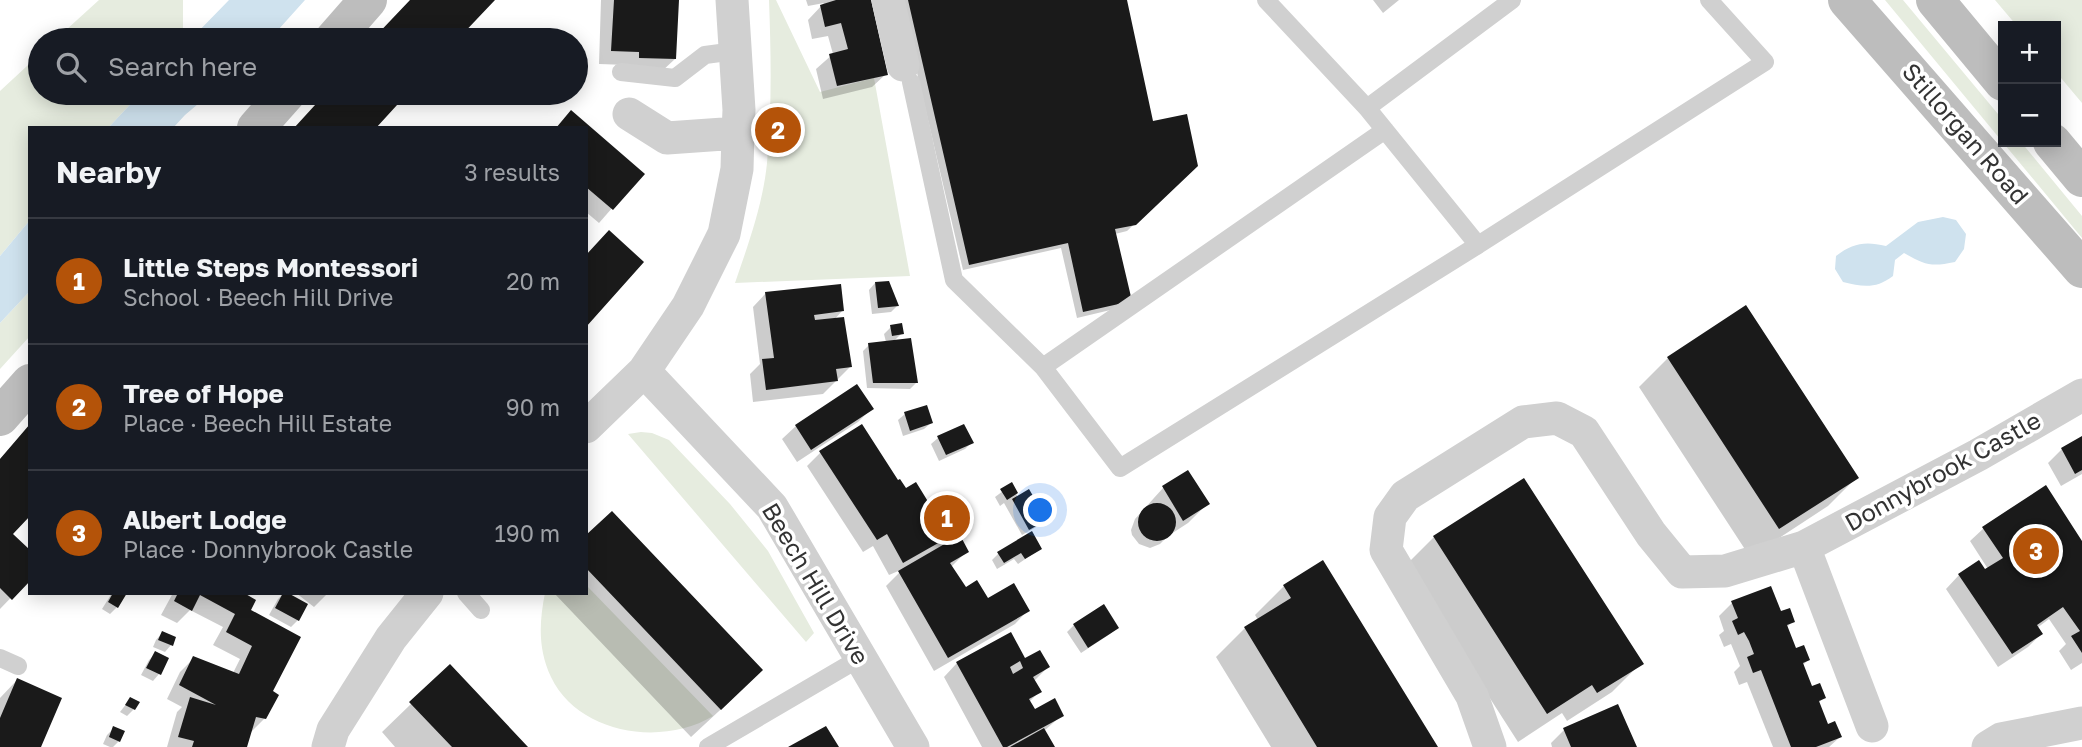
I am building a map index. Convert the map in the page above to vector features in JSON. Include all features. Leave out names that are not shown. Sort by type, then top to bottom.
[{"type":"main road","points":[[344,28],[368,0]]},
{"type":"main road","name":"Stillorgan Road","points":[[1847,0],[2082,270]]},
{"type":"main road","points":[[1934,0],[1998,76]]},
{"type":"main road","points":[[258,126],[276,105]]},
{"type":"main road","points":[[2056,147],[2082,178]]},
{"type":"main road","points":[[0,416],[28,385]]},
{"type":"street","points":[[588,424],[645,371],[688,306],[724,234],[737,169],[739,110],[733,0]]},
{"type":"street","points":[[888,0],[907,73]]},
{"type":"street","points":[[629,114],[667,138],[738,133]]},
{"type":"street","name":"Beech Hill Drive","points":[[645,371],[772,507],[913,747]]},
{"type":"street","name":"Donnybrook Castle","points":[[1490,747],[1472,696],[1386,550],[1390,517],[1405,496],[1523,422],[1557,418],[1584,432],[1651,534],[1682,572],[1725,571],[1804,547],[1978,456],[2082,395]]},
{"type":"street","points":[[1804,547],[1872,726]]},
{"type":"street","points":[[328,747],[333,730],[390,638],[424,595]]},
{"type":"street","points":[[1988,747],[2001,739],[2082,723]]},
{"type":"lane","points":[[1266,0],[1367,108],[1478,246]]},
{"type":"lane","points":[[1367,108],[1512,0]]},
{"type":"lane","points":[[907,73],[954,281],[1043,367],[1120,468],[1478,246],[1765,62],[1709,0]]},
{"type":"lane","points":[[621,72],[675,78],[705,55],[735,51]]},
{"type":"lane","points":[[1043,367],[1385,130]]},
{"type":"lane","points":[[468,595],[481,610]]},
{"type":"lane","points":[[0,658],[18,666]]},
{"type":"lane","points":[[708,747],[860,658]]},
{"type":"shaded area","points":[[99,0],[183,0],[183,28],[68,28]]},
{"type":"shaded area","points":[[769,0],[776,0],[820,92],[874,78],[910,276],[735,283],[759,209],[767,163],[771,82]]},
{"type":"shaded area","points":[[1885,0],[1903,0],[1998,114],[1998,137]]},
{"type":"shaded area","points":[[1995,0],[2082,0],[2082,103],[2061,78],[2061,21],[2013,21]]},
{"type":"shaded area","points":[[28,65],[28,105],[130,105],[110,126],[28,126],[28,222],[0,256],[0,91]]},
{"type":"shaded area","points":[[2007,147],[2025,147],[2082,216],[2082,238]]},
{"type":"shaded area","points":[[28,293],[28,338],[0,369],[0,323]]},
{"type":"shaded area","points":[[641,432],[669,440],[730,504],[768,551],[814,633],[806,642],[628,434]]},
{"type":"shaded area","points":[[588,587],[713,716],[693,726],[646,732],[623,730],[601,723],[581,712],[564,696],[551,677],[542,646],[545,595],[588,595]]},
{"type":"water","points":[[229,0],[305,0],[280,28],[202,28]]},
{"type":"water","points":[[130,105],[197,105],[175,126],[110,126]]},
{"type":"water","points":[[1943,217],[1956,220],[1966,234],[1964,249],[1955,262],[1928,264],[1904,253],[1895,260],[1893,276],[1869,286],[1843,282],[1835,269],[1836,256],[1848,248],[1865,244],[1886,246],[1918,222]]},
{"type":"water","points":[[28,222],[28,293],[0,323],[0,256]]},
{"type":"building","points":[[410,0],[495,0],[468,28],[383,28]]},
{"type":"building","points":[[614,0],[679,0],[676,59],[639,58],[639,52],[611,51]]},
{"type":"building","points":[[836,0],[871,0],[888,75],[837,86],[829,54],[848,49],[841,23],[825,27],[820,5]]},
{"type":"building","points":[[908,0],[1127,0],[1153,121],[1187,114],[1198,166],[1136,225],[1115,229],[1132,301],[1083,312],[1068,243],[969,265]]},
{"type":"building","points":[[315,105],[397,105],[378,126],[296,126]]},
{"type":"building","points":[[571,110],[645,174],[613,210],[588,189],[588,126],[558,126]]},
{"type":"building","points":[[609,230],[644,262],[588,325],[588,253]]},
{"type":"building","points":[[889,281],[899,306],[878,308],[875,282]]},
{"type":"building","points":[[841,284],[844,311],[814,315],[815,320],[844,317],[852,367],[836,369],[838,381],[766,390],[762,359],[774,358],[765,292]]},
{"type":"building","points":[[1746,305],[1859,478],[1779,529],[1667,357]]},
{"type":"building","points":[[902,323],[904,334],[892,336],[890,325]]},
{"type":"building","points":[[911,338],[918,383],[873,383],[868,343]]},
{"type":"building","points":[[857,384],[874,409],[811,450],[795,425]]},
{"type":"building","points":[[927,405],[933,423],[910,431],[904,412]]},
{"type":"building","points":[[862,424],[898,480],[900,479],[906,488],[916,482],[932,508],[946,499],[963,529],[903,563],[887,534],[877,540],[819,451]]},
{"type":"building","points":[[964,424],[974,443],[946,455],[937,436]]},
{"type":"building","points":[[28,426],[28,518],[13,534],[28,548],[28,583],[12,600],[0,588],[0,459]]},
{"type":"building","points":[[2082,436],[2082,470],[2075,474],[2061,448]]},
{"type":"building","points":[[1188,470],[1210,504],[1183,521],[1162,486]]},
{"type":"building","points":[[1524,478],[1644,664],[1597,693],[1592,685],[1547,714],[1433,536]]},
{"type":"building","points":[[1012,482],[1018,493],[1007,500],[1000,489]]},
{"type":"building","points":[[2046,485],[2082,541],[2082,653],[2071,636],[2080,631],[2063,607],[2037,625],[2043,634],[2012,654],[1958,574],[1979,560],[1985,569],[2003,558],[1982,527]]},
{"type":"building","points":[[1029,489],[1047,520],[1029,530],[1012,499]]},
{"type":"building","points":[[1157,503],[1171,508],[1176,522],[1171,536],[1157,541],[1143,536],[1138,522],[1143,508]]},
{"type":"building","points":[[612,511],[763,670],[721,710],[588,570],[588,533]]},
{"type":"building","points":[[1032,531],[1042,549],[1025,559],[1021,553],[1004,563],[997,552]]},
{"type":"building","points":[[960,535],[969,552],[950,563],[966,587],[977,580],[988,598],[1014,583],[1030,611],[948,658],[898,571]]},
{"type":"building","points":[[1323,560],[1438,747],[1317,747],[1244,627],[1291,598],[1283,585]]},
{"type":"building","points":[[1771,586],[1781,611],[1790,608],[1795,622],[1787,625],[1796,648],[1804,645],[1810,660],[1803,663],[1812,686],[1820,683],[1826,698],[1819,701],[1828,724],[1835,721],[1842,737],[1816,747],[1791,747],[1761,670],[1753,673],[1747,657],[1754,654],[1749,641],[1744,632],[1738,635],[1732,621],[1738,618],[1731,601]]},
{"type":"building","points":[[112,595],[126,595],[118,608],[108,602]]},
{"type":"building","points":[[177,595],[200,595],[192,611],[174,601]]},
{"type":"building","points":[[200,595],[247,595],[256,600],[251,610],[301,637],[273,691],[279,695],[266,719],[256,717],[247,747],[192,747],[194,741],[178,737],[190,697],[216,705],[179,685],[193,656],[239,674],[252,646],[226,632],[235,614]]},
{"type":"building","points":[[282,595],[292,595],[308,604],[299,621],[275,608]]},
{"type":"building","points":[[1104,604],[1119,628],[1088,648],[1073,624]]},
{"type":"building","points":[[162,631],[176,637],[173,646],[158,640]]},
{"type":"building","points":[[1011,632],[1025,658],[1040,650],[1050,667],[1033,677],[1042,692],[1029,699],[1035,709],[1055,698],[1064,716],[1003,747],[956,662]],"holes":[[[1020,661],[1023,668],[1013,674],[1010,667]]]},
{"type":"building","points":[[155,651],[169,658],[161,675],[146,668]]},
{"type":"building","points":[[450,664],[528,747],[452,747],[409,702]]},
{"type":"building","points":[[17,678],[62,698],[41,747],[0,747],[0,718]]},
{"type":"building","points":[[130,697],[140,702],[135,710],[125,705]]},
{"type":"building","points":[[1618,704],[1637,747],[1571,747],[1563,728]]},
{"type":"building","points":[[113,726],[125,731],[120,742],[109,737]]},
{"type":"building","points":[[826,726],[839,747],[788,747]]},
{"type":"building","points":[[1044,728],[1055,747],[1010,747]]},
{"type":"place","name":"Tree of Hope","points":[[778,130]]},
{"type":"place","name":"Little Steps Montessori","points":[[947,518]]},
{"type":"place","name":"Albert Lodge","points":[[2036,551]]}]
